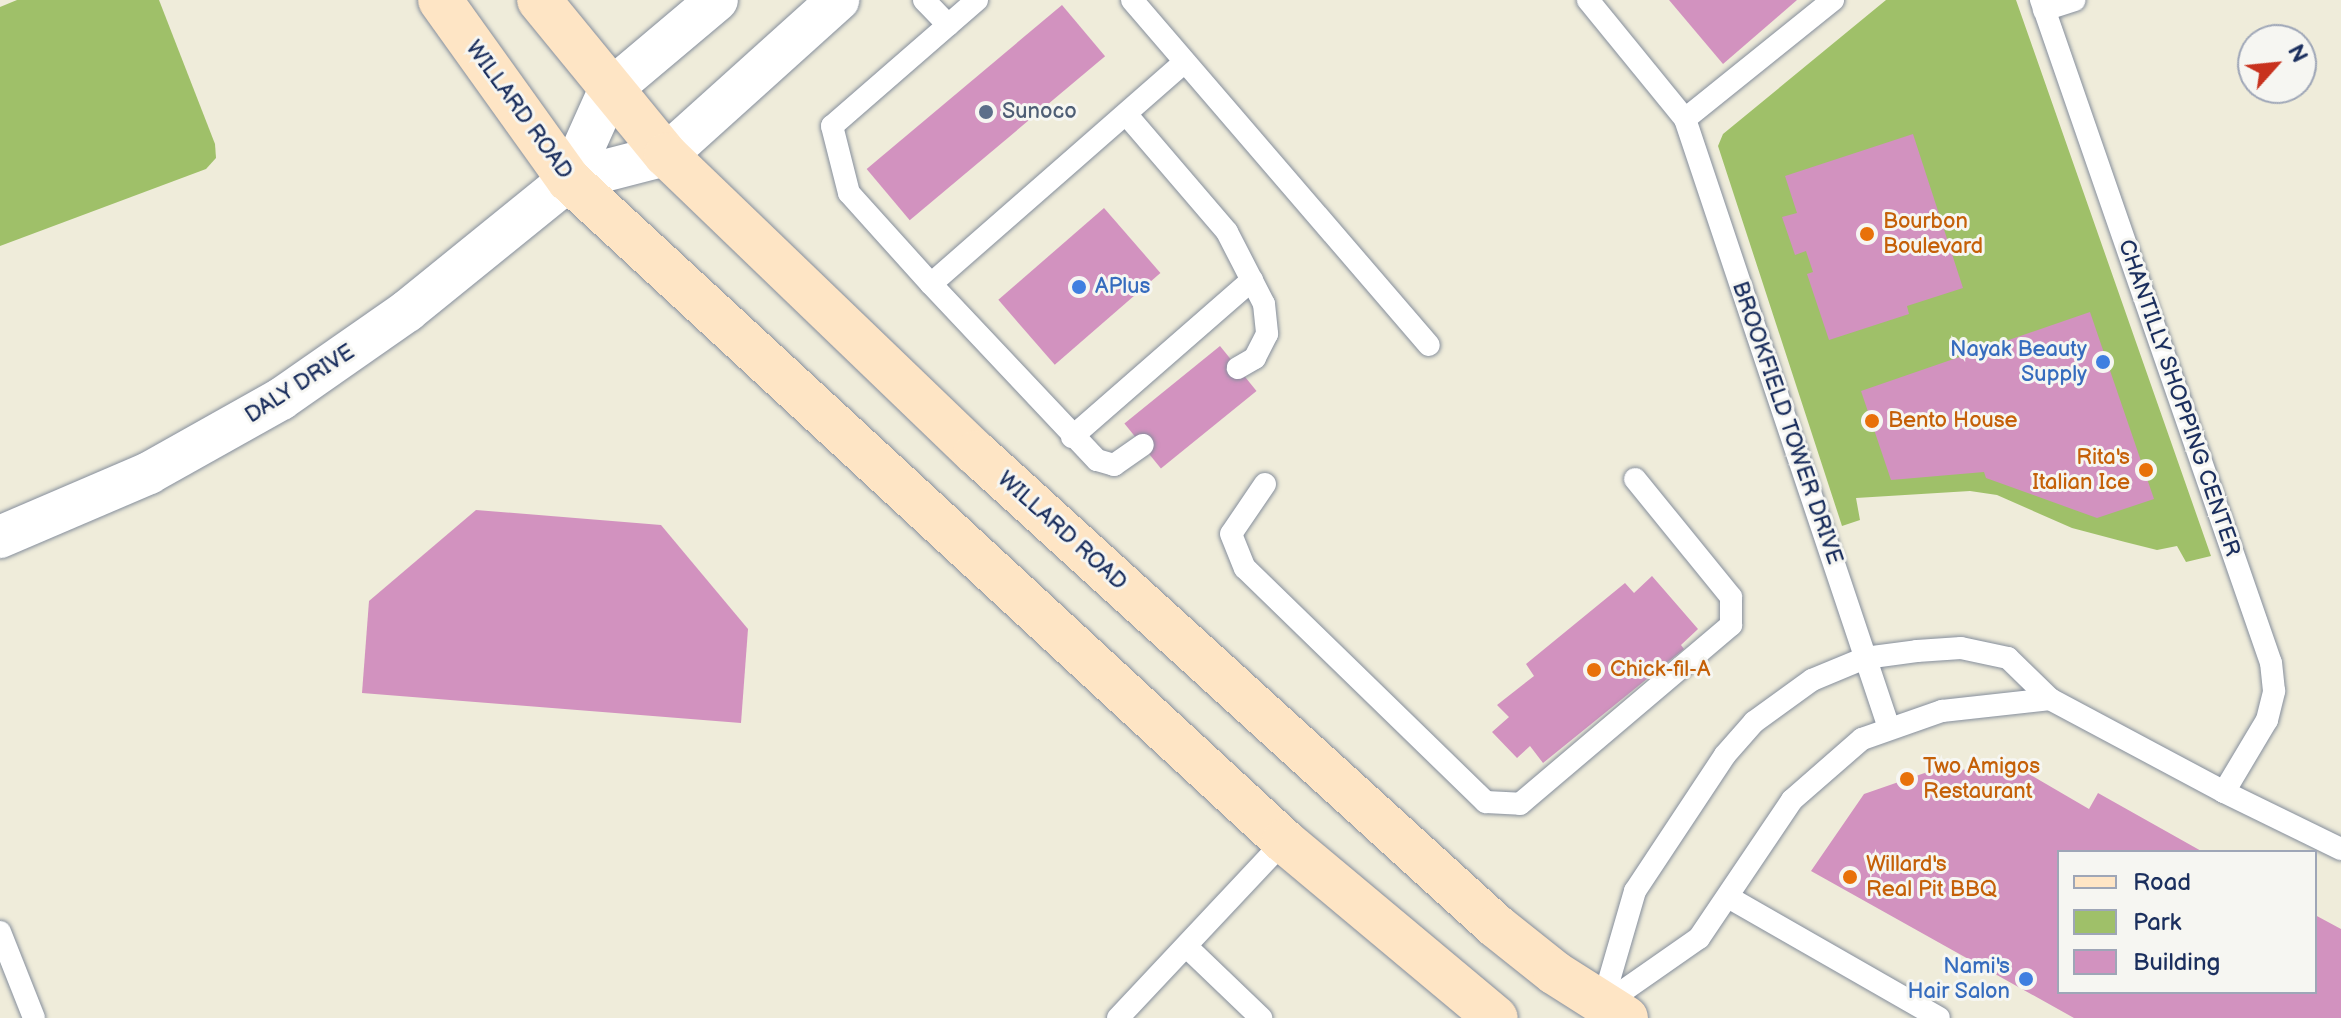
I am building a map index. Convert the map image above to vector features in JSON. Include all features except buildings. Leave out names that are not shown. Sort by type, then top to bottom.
[{"type":"main road","name":"WILLARD ROAD","points":[[440,0],[569,180],[1284,841],[1496,1018]]},
{"type":"main road","name":"WILLARD ROAD","points":[[539,0],[609,91],[666,155],[976,453],[1428,865],[1508,936],[1608,1014]]},
{"type":"street","points":[[609,91],[717,0]]},
{"type":"street","points":[[666,155],[838,0]]},
{"type":"street","name":"DALY DRIVE","points":[[569,180],[609,91]]},
{"type":"street","name":"DALY DRIVE","points":[[0,537],[149,473],[281,399],[407,311],[569,180],[666,155]]},
{"type":"lane","points":[[924,0],[948,25]]},
{"type":"lane","points":[[977,0],[832,126],[849,193],[1072,437],[1097,460],[1114,465],[1143,445]]},
{"type":"lane","points":[[1132,0],[1429,345]]},
{"type":"lane","name":"BROOKFIELD TOWER DRIVE","points":[[1588,0],[1685,119],[1889,728]]},
{"type":"lane","points":[[1685,119],[1833,0]]},
{"type":"lane","points":[[2043,5],[2074,0]]},
{"type":"lane","name":"CHANTILLY SHOPPING CENTER","points":[[2043,5],[2271,663],[2274,691],[2267,720],[2224,792]]},
{"type":"lane","points":[[931,284],[1185,62]]},
{"type":"lane","points":[[1126,114],[1227,232],[1264,304],[1267,334],[1255,358],[1238,368]]},
{"type":"lane","points":[[1072,437],[1252,280]]},
{"type":"lane","points":[[1265,484],[1231,534],[1245,568],[1486,802],[1520,804],[1731,625],[1731,597],[1635,479]]},
{"type":"lane","points":[[1608,1014],[1635,891],[1725,755],[1781,700],[1865,658],[1961,648],[2008,658],[2050,699],[2224,792],[2341,849]]},
{"type":"lane","points":[[1608,1014],[1699,938],[1792,800],[1862,739],[1942,711],[2050,699]]},
{"type":"lane","points":[[1118,1018],[1284,841]]},
{"type":"lane","points":[[1728,897],[1939,1018]]},
{"type":"lane","points":[[0,932],[34,1018]]},
{"type":"lane","points":[[1187,947],[1261,1018]]},
{"type":"green space","points":[[17,0],[159,0],[215,144],[216,158],[206,169],[0,246],[0,7]]},
{"type":"green space","points":[[1886,0],[2016,0],[2211,556],[2186,562],[2177,546],[2157,550],[2072,528],[1997,495],[1970,491],[1856,498],[1860,520],[1842,526],[1718,146],[1723,134]]},
{"type":"place","name":"Sunoco","points":[[986,112]]},
{"type":"place","name":"Bourbon Boulevard","points":[[1867,234]]},
{"type":"place","name":"APlus","points":[[1079,287]]},
{"type":"place","name":"Nayak Beauty Supply","points":[[2103,362]]},
{"type":"place","name":"Bento House","points":[[1872,421]]},
{"type":"place","name":"Rita's Italian Ice","points":[[2146,470]]},
{"type":"place","name":"Chick-fil-A","points":[[1594,670]]},
{"type":"place","name":"Two Amigos Restaurant","points":[[1907,779]]},
{"type":"place","name":"Willard's Real Pit BBQ","points":[[1850,877]]},
{"type":"place","name":"Nami's Hair Salon","points":[[2026,979]]}]
